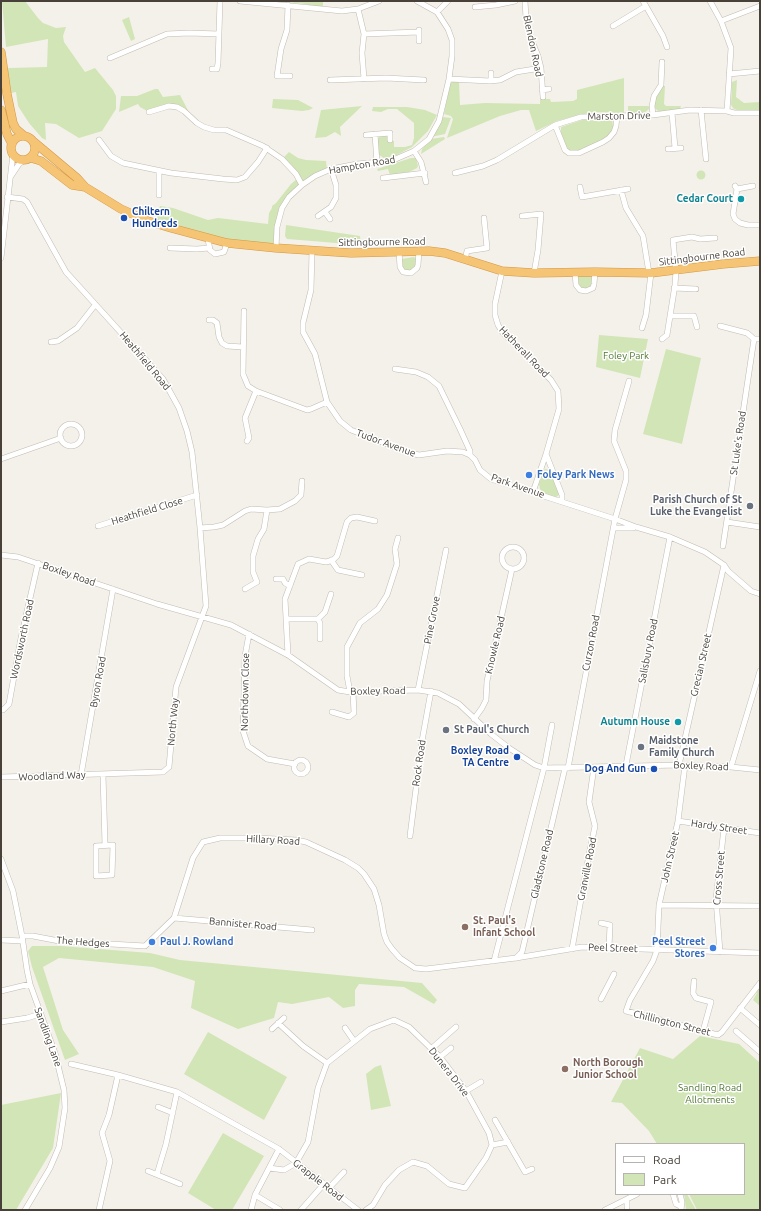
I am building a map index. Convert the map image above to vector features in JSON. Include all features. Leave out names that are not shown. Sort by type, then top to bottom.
[{"type":"highway","points":[[1,52],[13,123],[15,128],[23,135],[30,137],[34,142],[36,149],[27,159],[17,158],[12,154],[12,144],[16,138],[23,135]]},
{"type":"highway","points":[[1,110],[3,125],[8,139],[12,144]]},
{"type":"highway","name":"Sittingbourne Road","points":[[34,142],[77,178],[84,187]]},
{"type":"highway","name":"Sittingbourne Road","points":[[27,159],[41,161],[72,185],[84,187],[116,206],[148,220],[187,233],[227,243],[351,253],[419,250],[445,253],[502,271],[534,274],[575,272],[650,273],[676,271],[730,263],[760,261]]},
{"type":"street","points":[[212,69],[217,68],[220,1]]},
{"type":"street","points":[[240,1],[329,10],[358,9],[379,1]]},
{"type":"street","name":"Hampton Road","points":[[276,248],[277,227],[282,208],[289,197],[302,185],[315,176],[332,169],[357,164],[391,161],[414,151],[429,139],[440,121],[449,79],[452,56],[452,40],[448,29],[437,12],[417,1]]},
{"type":"street","points":[[437,12],[448,1]]},
{"type":"street","points":[[475,7],[515,1]]},
{"type":"street","name":"Blendon Road","points":[[525,1],[526,18],[531,39],[538,56],[543,97]]},
{"type":"street","points":[[644,1],[661,38],[667,47]]},
{"type":"street","points":[[710,1],[721,21],[731,48],[727,111]]},
{"type":"street","points":[[288,5],[287,30],[281,49],[277,76],[290,76]]},
{"type":"street","points":[[613,26],[646,6]]},
{"type":"street","points":[[721,21],[760,6]]},
{"type":"street","points":[[358,9],[364,34],[362,53],[364,79]]},
{"type":"street","points":[[364,34],[419,31],[418,41]]},
{"type":"street","points":[[110,58],[167,34],[219,34]]},
{"type":"street","points":[[653,115],[652,106],[654,96],[661,85],[665,69],[662,62]]},
{"type":"street","points":[[449,79],[492,81],[500,80],[516,72],[540,68]]},
{"type":"street","points":[[729,74],[760,71]]},
{"type":"street","points":[[416,73],[416,80]]},
{"type":"street","points":[[491,73],[492,81]]},
{"type":"street","points":[[330,80],[386,78],[424,80]]},
{"type":"street","name":"Blendon Road","points":[[542,90],[550,89]]},
{"type":"street","points":[[149,112],[170,106],[177,107],[204,127],[214,130],[226,130],[267,148],[282,159],[296,174],[302,185]]},
{"type":"street","points":[[701,110],[706,159]]},
{"type":"street","name":"Marston Drive","points":[[455,173],[467,173],[484,166],[497,160],[555,125],[581,117],[653,115],[701,110],[760,114]]},
{"type":"street","points":[[672,112],[675,148]]},
{"type":"street","points":[[555,125],[565,150],[570,153],[579,153],[609,138],[614,132],[617,116]]},
{"type":"street","points":[[366,135],[390,133],[390,140]]},
{"type":"street","points":[[376,134],[377,163]]},
{"type":"street","points":[[99,140],[108,154],[118,162],[196,177],[241,179],[249,174],[267,148]]},
{"type":"street","points":[[668,149],[681,148]]},
{"type":"street","points":[[414,151],[421,162],[425,173],[426,182]]},
{"type":"street","points":[[1,258],[12,154]]},
{"type":"street","points":[[10,177],[19,164],[27,159]]},
{"type":"street","points":[[318,216],[325,212],[333,204],[336,194],[336,185],[332,169]]},
{"type":"street","points":[[159,171],[159,195]]},
{"type":"street","points":[[386,177],[425,173]]},
{"type":"street","points":[[753,186],[736,188],[733,214],[735,219],[740,223],[748,225],[760,224]]},
{"type":"street","points":[[580,187],[582,197],[628,190]]},
{"type":"street","points":[[622,190],[626,208],[643,236],[650,273],[646,315],[642,328]]},
{"type":"street","name":"Heathfield Road","points":[[7,197],[23,199],[27,202],[64,268],[73,280],[163,379],[173,396],[183,418],[190,442],[197,495],[206,597],[206,606],[202,616]]},
{"type":"street","points":[[325,212],[330,219]]},
{"type":"street","points":[[522,216],[541,214],[534,274]]},
{"type":"street","points":[[465,260],[467,251],[487,248],[484,218]]},
{"type":"street","points":[[662,339],[667,335],[676,271],[673,240],[692,237],[700,239],[715,238]]},
{"type":"street","points":[[208,239],[209,248],[212,253],[219,254],[224,252],[227,243]]},
{"type":"street","points":[[170,248],[209,248]]},
{"type":"street","points":[[399,251],[400,267],[404,272],[411,273],[417,268],[419,250]]},
{"type":"street","name":"Tudor Avenue","points":[[312,251],[311,290],[302,329],[304,336],[315,354],[327,402],[340,421],[351,430],[410,453],[419,455],[447,451],[463,452],[470,455]]},
{"type":"street","name":"Hatherall Road","points":[[502,271],[495,304],[495,315],[498,325],[503,333],[551,380],[558,391],[559,409],[533,492]]},
{"type":"street","points":[[575,272],[576,285],[580,290],[586,291],[593,288],[595,272]]},
{"type":"street","points":[[674,288],[696,289]]},
{"type":"street","points":[[51,342],[58,341],[77,328],[95,305]]},
{"type":"street","points":[[244,312],[243,377],[248,386],[256,391],[307,410],[311,410],[327,402]]},
{"type":"street","points":[[670,316],[694,316],[697,327]]},
{"type":"street","points":[[209,320],[213,320],[217,323],[219,338],[222,343],[227,346],[243,347]]},
{"type":"street","points":[[720,326],[747,333],[754,339],[760,340]]},
{"type":"street","name":"St Luke's Road","points":[[723,546],[754,339]]},
{"type":"street","name":"Park Avenue","points":[[395,369],[416,372],[428,377],[439,386],[470,451],[470,455],[475,460],[480,470],[491,479],[562,501],[615,519],[636,528],[670,536],[705,552],[724,565],[728,571],[752,591],[760,594]]},
{"type":"street","name":"Curzon Road","points":[[566,768],[615,519],[626,480],[626,471],[614,441],[615,430],[629,381]]},
{"type":"street","points":[[247,440],[249,438],[245,418],[256,391]]},
{"type":"street","points":[[66,425],[75,425],[81,431],[80,440],[75,444],[67,444],[61,438],[62,429],[66,425]]},
{"type":"street","points":[[1,459],[61,438]]},
{"type":"street","points":[[546,454],[562,495],[562,501]]},
{"type":"street","points":[[200,528],[214,528],[223,525],[245,511],[251,509],[280,509],[295,501],[301,495],[302,481]]},
{"type":"street","name":"Heathfield Close","points":[[98,526],[197,495]]},
{"type":"street","points":[[244,589],[257,582],[253,572],[253,556],[258,538],[264,529],[267,510]]},
{"type":"street","points":[[288,655],[286,598],[298,564],[309,559],[326,562],[337,556],[346,522],[351,518],[357,517],[375,521]]},
{"type":"street","points":[[727,522],[760,527]]},
{"type":"street","points":[[614,528],[636,528]]},
{"type":"street","name":"Salisbury Road","points":[[626,765],[670,536]]},
{"type":"street","points":[[332,712],[349,717],[354,713],[352,692],[347,676],[347,648],[360,623],[378,609],[387,595],[397,564],[395,549],[398,538]]},
{"type":"street","name":"Knowle Road","points":[[513,548],[520,550],[524,560],[518,568],[512,569],[505,566],[502,556],[506,550],[513,548]]},
{"type":"street","name":"Pine Grove","points":[[418,690],[446,550]]},
{"type":"street","name":"Boxley Road","points":[[1,555],[18,557],[38,563],[157,604],[231,625],[288,655],[338,690],[352,692],[418,690],[438,693],[459,704],[474,719],[509,748],[535,765],[544,768],[626,765],[685,765],[760,770]]},
{"type":"street","points":[[331,560],[338,570],[362,575]]},
{"type":"street","name":"Wordsworth Road","points":[[1,710],[9,704],[21,638],[38,563]]},
{"type":"street","name":"Grecian Street","points":[[679,765],[724,565]]},
{"type":"street","name":"Knowle Road","points":[[474,719],[486,700],[487,681],[512,569]]},
{"type":"street","points":[[276,579],[283,579],[285,583],[290,586]]},
{"type":"street","name":"Byron Road","points":[[81,775],[114,589]]},
{"type":"street","points":[[286,620],[318,619],[325,612],[331,594]]},
{"type":"street","name":"North Way","points":[[104,774],[163,772],[168,767],[176,687],[202,616]]},
{"type":"street","points":[[318,619],[320,622],[320,639]]},
{"type":"street","name":"Northdown Close","points":[[249,634],[245,664],[243,732],[245,739],[248,746],[267,759],[295,764]]},
{"type":"street","points":[[731,767],[760,671]]},
{"type":"street","name":"Rock Road","points":[[410,836],[422,741],[431,691]]},
{"type":"street","points":[[494,961],[544,768],[552,725]]},
{"type":"street","name":"John Street","points":[[657,950],[659,905],[678,821],[685,765]]},
{"type":"street","name":"Granville Road","points":[[572,949],[595,826],[589,802],[594,767]]},
{"type":"street","name":"Gladstone Road","points":[[516,958],[522,952],[566,768]]},
{"type":"street","points":[[104,774],[105,845]]},
{"type":"street","name":"Woodland Way","points":[[1,777],[104,774]]},
{"type":"street","name":"Hardy Street","points":[[678,821],[760,833]]},
{"type":"street","name":"Cross Street","points":[[720,952],[716,905],[724,828]]},
{"type":"street","name":"Hillary Road","points":[[145,946],[174,918],[193,858],[203,842],[220,838],[296,840],[306,842],[345,860],[364,874],[374,889],[379,905],[384,934],[388,942],[392,949],[407,963],[415,968],[426,969],[516,958]]},
{"type":"street","points":[[105,845],[113,845],[112,875],[96,876],[96,846],[105,845]]},
{"type":"street","name":"Sandling Lane","points":[[1,859],[12,889],[23,939],[26,970],[40,1014],[59,1065],[64,1090],[65,1108],[63,1129],[56,1156],[25,1210]]},
{"type":"street","points":[[659,905],[760,906]]},
{"type":"street","name":"Bannister Road","points":[[174,918],[312,930]]},
{"type":"street","points":[[601,923],[610,925],[609,948]]},
{"type":"street","name":"The Hedges","points":[[1,940],[23,939],[33,936],[59,941],[145,946]]},
{"type":"street","name":"Peel Street","points":[[516,958],[584,947],[760,953]]},
{"type":"street","name":"Chillington Street","points":[[657,950],[653,961],[630,1000],[626,1012],[718,1035],[722,1032],[740,1008]]},
{"type":"street","points":[[601,999],[614,974]]},
{"type":"street","points":[[694,981],[694,993],[696,998],[711,1002],[703,1031]]},
{"type":"street","points":[[760,983],[740,1008],[760,1025]]},
{"type":"street","points":[[1,991],[30,984]]},
{"type":"street","points":[[1,1022],[40,1014]]},
{"type":"street","points":[[272,1029],[284,1018]]},
{"type":"street","name":"Dunera Drive","points":[[327,1063],[370,1029],[394,1020],[409,1027],[440,1057],[466,1091],[489,1133],[492,1145]]},
{"type":"street","points":[[269,1168],[284,1170],[296,1163],[308,1142],[318,1088],[327,1063],[303,1046],[278,1023]]},
{"type":"street","points":[[431,1049],[456,1027]]},
{"type":"street","points":[[345,1028],[354,1041]]},
{"type":"street","points":[[736,1031],[760,1052]]},
{"type":"street","points":[[440,1057],[452,1048]]},
{"type":"street","name":"Grapple Road","points":[[71,1064],[118,1075],[177,1092],[278,1149],[358,1210]]},
{"type":"street","points":[[99,1210],[110,1161],[102,1133],[109,1116],[118,1075]]},
{"type":"street","points":[[466,1091],[481,1082]]},
{"type":"street","points":[[158,1174],[177,1092]]},
{"type":"street","points":[[158,1107],[173,1113]]},
{"type":"street","points":[[495,1120],[525,1172],[532,1169]]},
{"type":"street","points":[[366,1210],[373,1205],[385,1185],[399,1170],[413,1162],[427,1166],[449,1184],[465,1188],[486,1158],[492,1145],[508,1142]]},
{"type":"street","points":[[251,1210],[255,1195],[278,1149]]},
{"type":"street","points":[[148,1171],[180,1184]]},
{"type":"street","points":[[329,1188],[344,1172]]},
{"type":"street","points":[[301,1210],[324,1184]]},
{"type":"street","points":[[255,1195],[280,1210]]},
{"type":"street","points":[[605,1210],[635,1195]]},
{"type":"street","points":[[673,1195],[676,1204],[681,1208],[682,1202],[680,1195]]},
{"type":"street","points":[[626,1209],[627,1199]]},
{"type":"green space","points":[[2,1],[25,1],[43,23],[56,28],[66,27],[63,36],[64,42],[85,72],[95,68],[116,96],[116,109],[102,131],[79,138],[56,124],[45,123],[46,140],[42,138],[29,123],[18,106],[16,92],[11,93],[7,69],[47,67],[48,39],[6,47]]},
{"type":"green space","points":[[276,1],[323,1],[323,6],[320,6],[319,9],[306,4]]},
{"type":"green space","points":[[129,17],[135,39],[131,41],[122,20]]},
{"type":"green space","points":[[624,78],[624,113],[593,112],[557,121],[536,131],[529,110],[521,110],[500,116],[447,138],[453,119],[451,116],[444,114],[452,81],[459,82],[460,105],[485,103],[540,104],[540,99],[550,99],[551,102],[573,101],[577,99],[577,90]]},
{"type":"green space","points":[[737,80],[736,97],[744,103],[760,102],[760,111],[740,111],[734,109],[731,105],[732,82]]},
{"type":"green space","points":[[662,86],[665,86],[664,104],[666,106],[681,106],[680,109],[662,112],[655,108],[655,100]]},
{"type":"green space","points":[[158,89],[163,97],[180,95],[191,116],[184,111],[169,106],[149,112],[140,107],[138,104],[119,112],[121,96],[137,96]]},
{"type":"green space","points":[[273,99],[298,100],[313,108],[302,111],[272,108]]},
{"type":"green space","points":[[362,106],[340,127],[341,136],[335,132],[326,137],[315,138],[321,110]]},
{"type":"green space","points":[[628,106],[650,106],[644,113],[628,113]]},
{"type":"green space","points":[[373,107],[407,107],[425,110],[437,115],[428,131],[412,147],[397,155],[385,159],[378,154],[379,137],[387,137],[389,142],[394,141],[394,147],[405,147],[412,145],[414,138],[414,123],[397,109],[388,109],[381,112],[372,111]]},
{"type":"green space","points":[[443,117],[451,118],[445,134],[431,137]]},
{"type":"green space","points":[[593,118],[612,119],[614,132],[609,138],[579,153],[565,150],[561,127]]},
{"type":"green space","points":[[444,137],[445,139],[421,154],[422,149],[431,139]]},
{"type":"green space","points":[[289,152],[298,158],[306,160],[326,161],[327,170],[302,185],[282,208],[276,248],[250,246],[155,223],[160,206],[173,208],[208,220],[218,218],[268,224],[269,213],[272,206],[298,178],[282,159]]},
{"type":"green space","points":[[411,158],[416,158],[418,166],[409,172],[390,175],[388,169],[378,171],[377,169]]},
{"type":"green space","points":[[701,170],[706,175],[701,180],[696,175]]},
{"type":"green space","points":[[286,225],[360,236],[361,245],[287,239],[285,236]]},
{"type":"green space","points":[[414,257],[416,259],[416,266],[410,271],[403,269],[402,259]]},
{"type":"green space","points":[[591,275],[593,280],[591,286],[587,289],[582,289],[578,286],[577,277]]},
{"type":"green space","name":"Foley Park","points":[[599,335],[648,339],[640,378],[596,367]]},
{"type":"green space","points":[[666,349],[701,358],[682,444],[643,434]]},
{"type":"green space","points":[[545,469],[551,470],[560,494],[555,498],[543,493],[540,489],[539,484]]},
{"type":"green space","points":[[32,946],[61,946],[150,953],[180,960],[422,983],[437,1000],[434,1004],[404,987],[359,984],[355,990],[355,1006],[343,1008],[329,997],[292,1004],[278,1002],[274,1018],[238,1029],[191,1008],[195,981],[153,967],[59,958],[43,967],[63,1030],[79,1054],[65,1060],[32,967],[28,951]]},
{"type":"green space","points":[[760,987],[760,1006],[753,1000]]},
{"type":"green space","points":[[208,1032],[287,1077],[264,1120],[184,1074]]},
{"type":"green space","name":"Sandling Road Allotments","points":[[700,1036],[739,1044],[760,1063],[760,1210],[697,1210],[690,1195],[745,1195],[745,1143],[656,1143],[649,1131],[622,1103],[611,1102],[640,1048],[673,1059]]},
{"type":"green space","points":[[381,1065],[391,1106],[371,1110],[366,1074],[375,1067]]},
{"type":"green space","points":[[61,1093],[53,1148],[16,1210],[1,1210],[1,1105]]},
{"type":"green space","points":[[223,1133],[264,1156],[232,1210],[216,1210],[188,1193]]},
{"type":"green space","points":[[684,1195],[688,1195],[696,1210],[686,1210]]},
{"type":"place","name":"Cedar Court","points":[[741,199]]},
{"type":"place","name":"Chiltern Hundreds","points":[[124,218]]},
{"type":"place","name":"Foley Park News","points":[[529,475]]},
{"type":"place","name":"Parish Church of St Luke the Evangelist","points":[[750,506]]},
{"type":"place","name":"Autumn House","points":[[678,722]]},
{"type":"place","name":"St Paul's Church","points":[[446,730]]},
{"type":"place","name":"Maidstone Family Church","points":[[641,747]]},
{"type":"place","name":"Boxley Road TA Centre","points":[[517,757]]},
{"type":"place","name":"Dog And Gun","points":[[654,769]]},
{"type":"place","name":"St. Paul's Infant School","points":[[465,927]]},
{"type":"place","name":"Paul J. Rowland","points":[[152,942]]},
{"type":"place","name":"Peel Street Stores","points":[[713,948]]},
{"type":"place","name":"North Borough Junior School","points":[[565,1069]]}]
